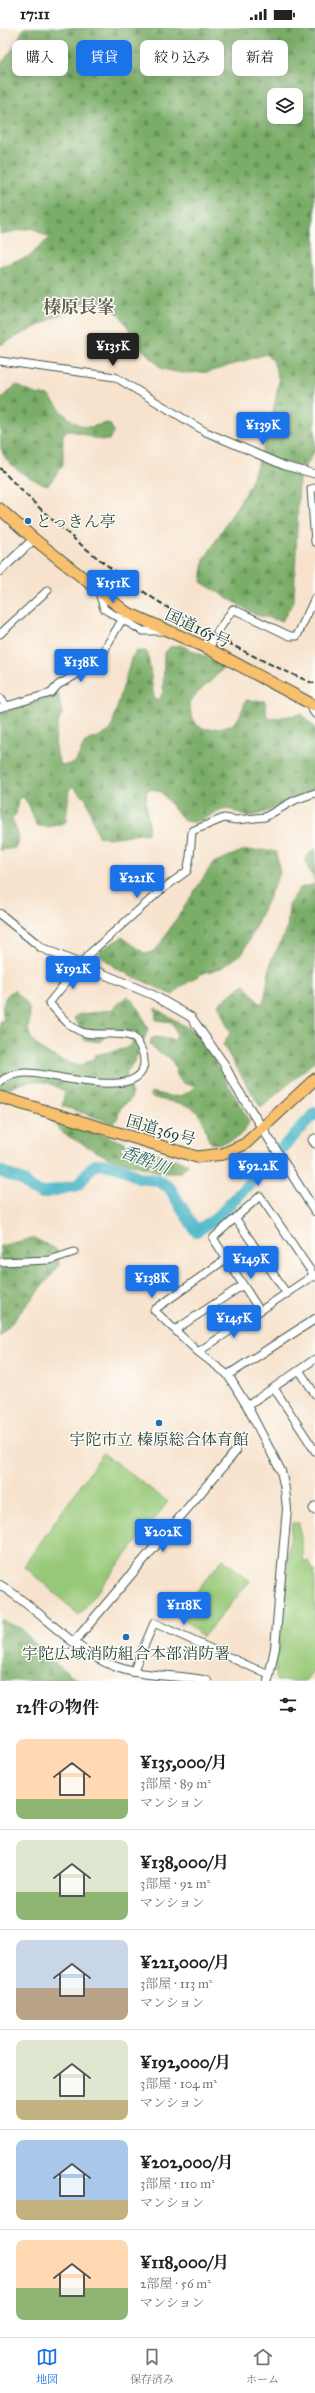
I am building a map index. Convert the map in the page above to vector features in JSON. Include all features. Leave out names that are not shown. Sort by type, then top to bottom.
[{"type":"highway","name":"国道165号","points":[[0,509],[34,539],[126,612],[209,649],[312,704]]},
{"type":"highway","name":"国道369号","points":[[0,1097],[196,1157],[223,1154],[245,1144],[315,1079]]},
{"type":"street","points":[[0,361],[115,377],[206,432],[285,466],[315,474]]},
{"type":"street","points":[[315,488],[311,489],[315,542]]},
{"type":"street","points":[[0,571],[34,539]]},
{"type":"street","points":[[0,634],[48,590]]},
{"type":"street","points":[[99,591],[104,609],[122,620],[143,631],[168,631]]},
{"type":"street","points":[[209,649],[216,634],[233,609],[290,636],[297,636],[315,598]]},
{"type":"street","points":[[0,708],[51,693],[58,685],[101,661],[107,645],[122,620]]},
{"type":"street","points":[[0,698],[7,706]]},
{"type":"street","points":[[312,704],[315,714]]},
{"type":"street","points":[[0,1082],[7,1076],[26,1073],[85,1082],[132,1081],[139,1076],[145,1064],[142,1049],[135,1038],[127,1034],[96,1035],[84,1033],[71,1026],[49,1003],[82,965],[89,954],[160,891],[187,871],[190,857],[192,831],[224,818],[236,820],[265,817],[295,800],[315,793]]},
{"type":"street","points":[[0,914],[42,948],[153,995],[191,1017],[224,1064],[236,1087],[315,1211]]},
{"type":"street","points":[[315,1138],[312,1140],[315,1144]]},
{"type":"street","points":[[198,1352],[314,1276],[260,1196],[213,1238],[260,1311]]},
{"type":"street","points":[[236,1218],[287,1294]]},
{"type":"street","points":[[0,1262],[50,1260],[74,1252]]},
{"type":"street","points":[[132,1672],[154,1623],[269,1678],[275,1648],[286,1503],[281,1471],[247,1406],[228,1375],[198,1352],[154,1310],[226,1259]]},
{"type":"street","points":[[175,1330],[243,1285]]},
{"type":"street","points":[[228,1375],[315,1319]]},
{"type":"street","points":[[247,1406],[315,1359]]},
{"type":"street","points":[[299,1370],[315,1394]]},
{"type":"street","points":[[274,1388],[315,1451]]},
{"type":"street","points":[[74,1642],[236,1451]]},
{"type":"street","points":[[315,1506],[313,1509],[315,1511]]},
{"type":"street","points":[[0,1585],[17,1596],[74,1642],[96,1657],[132,1672],[208,1681]]},
{"type":"green space","points":[[24,28],[315,28],[315,450],[299,478],[294,601],[282,621],[256,615],[201,582],[204,560],[250,485],[270,429],[279,381],[273,360],[266,354],[209,372],[181,373],[162,369],[140,347],[120,315],[102,302],[78,306],[0,345],[0,266],[30,256],[49,238],[32,228],[0,234],[0,65],[12,50],[12,76],[68,76],[68,40],[18,40]]},
{"type":"green space","points":[[16,385],[35,394],[49,396],[66,415],[82,426],[88,427],[109,423],[114,431],[109,440],[103,440],[77,432],[66,431],[63,435],[63,466],[48,485],[35,480],[14,467],[8,461],[1,449],[0,399]]},
{"type":"green space","points":[[180,645],[225,666],[189,702],[196,724],[200,727],[211,729],[231,725],[239,716],[246,700],[265,701],[267,717],[271,719],[301,714],[315,728],[315,789],[280,806],[253,816],[246,816],[227,809],[194,822],[183,820],[161,792],[152,789],[147,790],[146,801],[149,822],[148,833],[108,838],[98,836],[86,799],[72,786],[69,790],[66,822],[55,826],[44,827],[36,825],[29,805],[23,797],[18,799],[16,814],[12,818],[19,838],[16,848],[0,850],[0,714],[58,693],[62,714],[57,726],[55,739],[58,758],[60,764],[65,765],[75,763],[85,742],[107,733],[111,729],[131,659],[136,651],[146,651],[148,655],[154,698],[159,700],[163,692],[164,654],[170,647]]},
{"type":"green space","points":[[315,848],[315,884],[307,866],[306,856]]},
{"type":"green space","points":[[267,850],[276,852],[280,873],[243,953],[221,968],[201,974],[179,988],[173,995],[115,968],[99,954],[101,950],[122,937],[146,954],[156,950],[213,863],[242,851]]},
{"type":"green space","points":[[315,884],[315,1061],[261,1108],[223,1045],[230,1033],[218,1004],[244,984],[260,1004],[264,1001],[271,961],[287,929],[289,904],[300,888]]},
{"type":"green space","points":[[14,990],[27,1004],[30,1016],[29,1033],[37,1045],[43,1050],[66,1062],[79,1066],[93,1059],[95,1055],[124,1049],[132,1044],[133,1032],[106,1031],[101,1042],[84,1040],[82,1030],[74,1018],[77,1015],[113,1009],[127,996],[134,1003],[148,1030],[135,1060],[126,1073],[132,1095],[131,1099],[120,1109],[117,1119],[113,1123],[62,1106],[65,1092],[49,1083],[42,1081],[28,1082],[4,1091],[0,1090],[0,1022],[4,1019],[3,1006],[5,999],[10,992]]},
{"type":"green space","points":[[155,1008],[194,1032],[210,1053],[249,1121],[244,1131],[234,1139],[223,1143],[211,1143],[203,1120],[191,1107],[150,1096],[151,1092],[170,1096],[180,1096],[196,1085],[188,1085],[180,1081],[170,1058],[157,1051],[150,1044],[151,1039],[155,1037],[174,1040],[177,1036],[172,1022],[156,1020]]},
{"type":"green space","points":[[48,1117],[189,1164],[179,1173],[164,1173],[109,1158],[64,1134]]},
{"type":"green space","points":[[34,1238],[57,1250],[59,1266],[0,1337],[0,1246]]},
{"type":"green space","points":[[103,1453],[168,1502],[79,1615],[24,1566]]},
{"type":"green space","points":[[292,1523],[299,1523],[304,1562],[308,1561],[312,1570],[315,1570],[315,1668],[305,1681],[276,1681],[275,1667]]},
{"type":"green space","points":[[223,1559],[250,1581],[203,1637],[177,1614]]},
{"type":"green space","points":[[0,1620],[20,1628],[56,1664],[80,1681],[0,1681]]},
{"type":"waterway","name":"香酔川","points":[[0,1171],[23,1181],[32,1189],[42,1193],[78,1185],[91,1168],[97,1164],[109,1165],[126,1170],[138,1178],[157,1180],[169,1187],[196,1231],[216,1219],[315,1113]]},
{"type":"railway","points":[[0,468],[34,503],[70,535],[107,565],[146,593],[186,619],[228,643],[315,684]]},
{"type":"place","name":"とっきん亭","points":[[28,521]]},
{"type":"place","name":"宇陀市立 榛原総合体育館","points":[[159,1423]]},
{"type":"place","name":"宇陀広域消防組合本部消防署","points":[[126,1637]]},
{"type":"district","name":"榛原長峯","points":[[79,307]]}]
